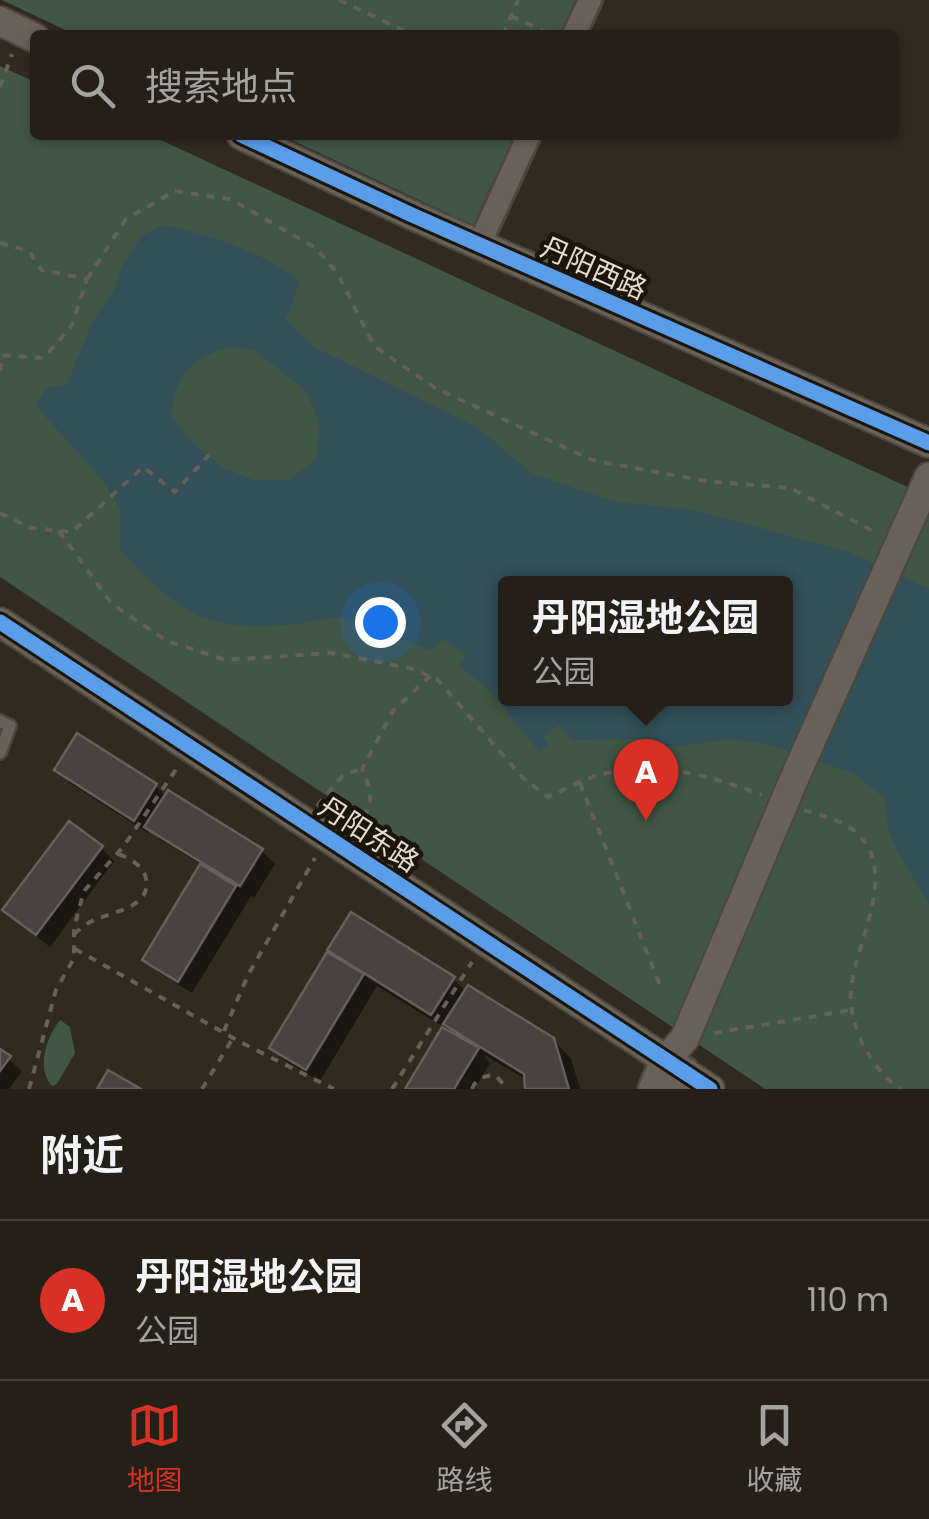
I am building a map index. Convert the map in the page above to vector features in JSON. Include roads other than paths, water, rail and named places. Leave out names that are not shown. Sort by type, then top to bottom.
[{"type":"main road","points":[[654,1089],[684,1065]]},
{"type":"street","points":[[576,30],[590,0]]},
{"type":"street","name":"丹阳西路","points":[[252,140],[929,443]]},
{"type":"street","points":[[479,244],[527,140]]},
{"type":"street","points":[[684,1065],[789,791],[929,477]]},
{"type":"street","name":"丹阳东路","points":[[0,622],[486,941],[684,1065]]},
{"type":"lane","points":[[0,721],[10,726],[0,753]]},
{"type":"water","points":[[163,225],[235,246],[300,281],[285,320],[314,347],[478,428],[531,473],[615,502],[694,510],[849,552],[929,589],[929,904],[897,850],[889,831],[884,798],[854,773],[766,744],[730,739],[672,747],[640,739],[572,740],[559,725],[543,736],[548,744],[539,751],[502,706],[793,706],[793,576],[498,576],[498,701],[459,666],[467,655],[443,639],[430,650],[376,627],[342,618],[238,625],[196,614],[178,604],[120,550],[120,508],[101,478],[36,406],[46,388],[67,384],[93,321],[113,292],[122,266],[142,236]],"holes":[[[231,347],[254,350],[306,391],[320,424],[316,459],[290,480],[254,480],[225,469],[191,442],[171,414],[177,388],[196,362]]]},
{"type":"place","name":"丹阳湿地公园","points":[[646,821]]}]
